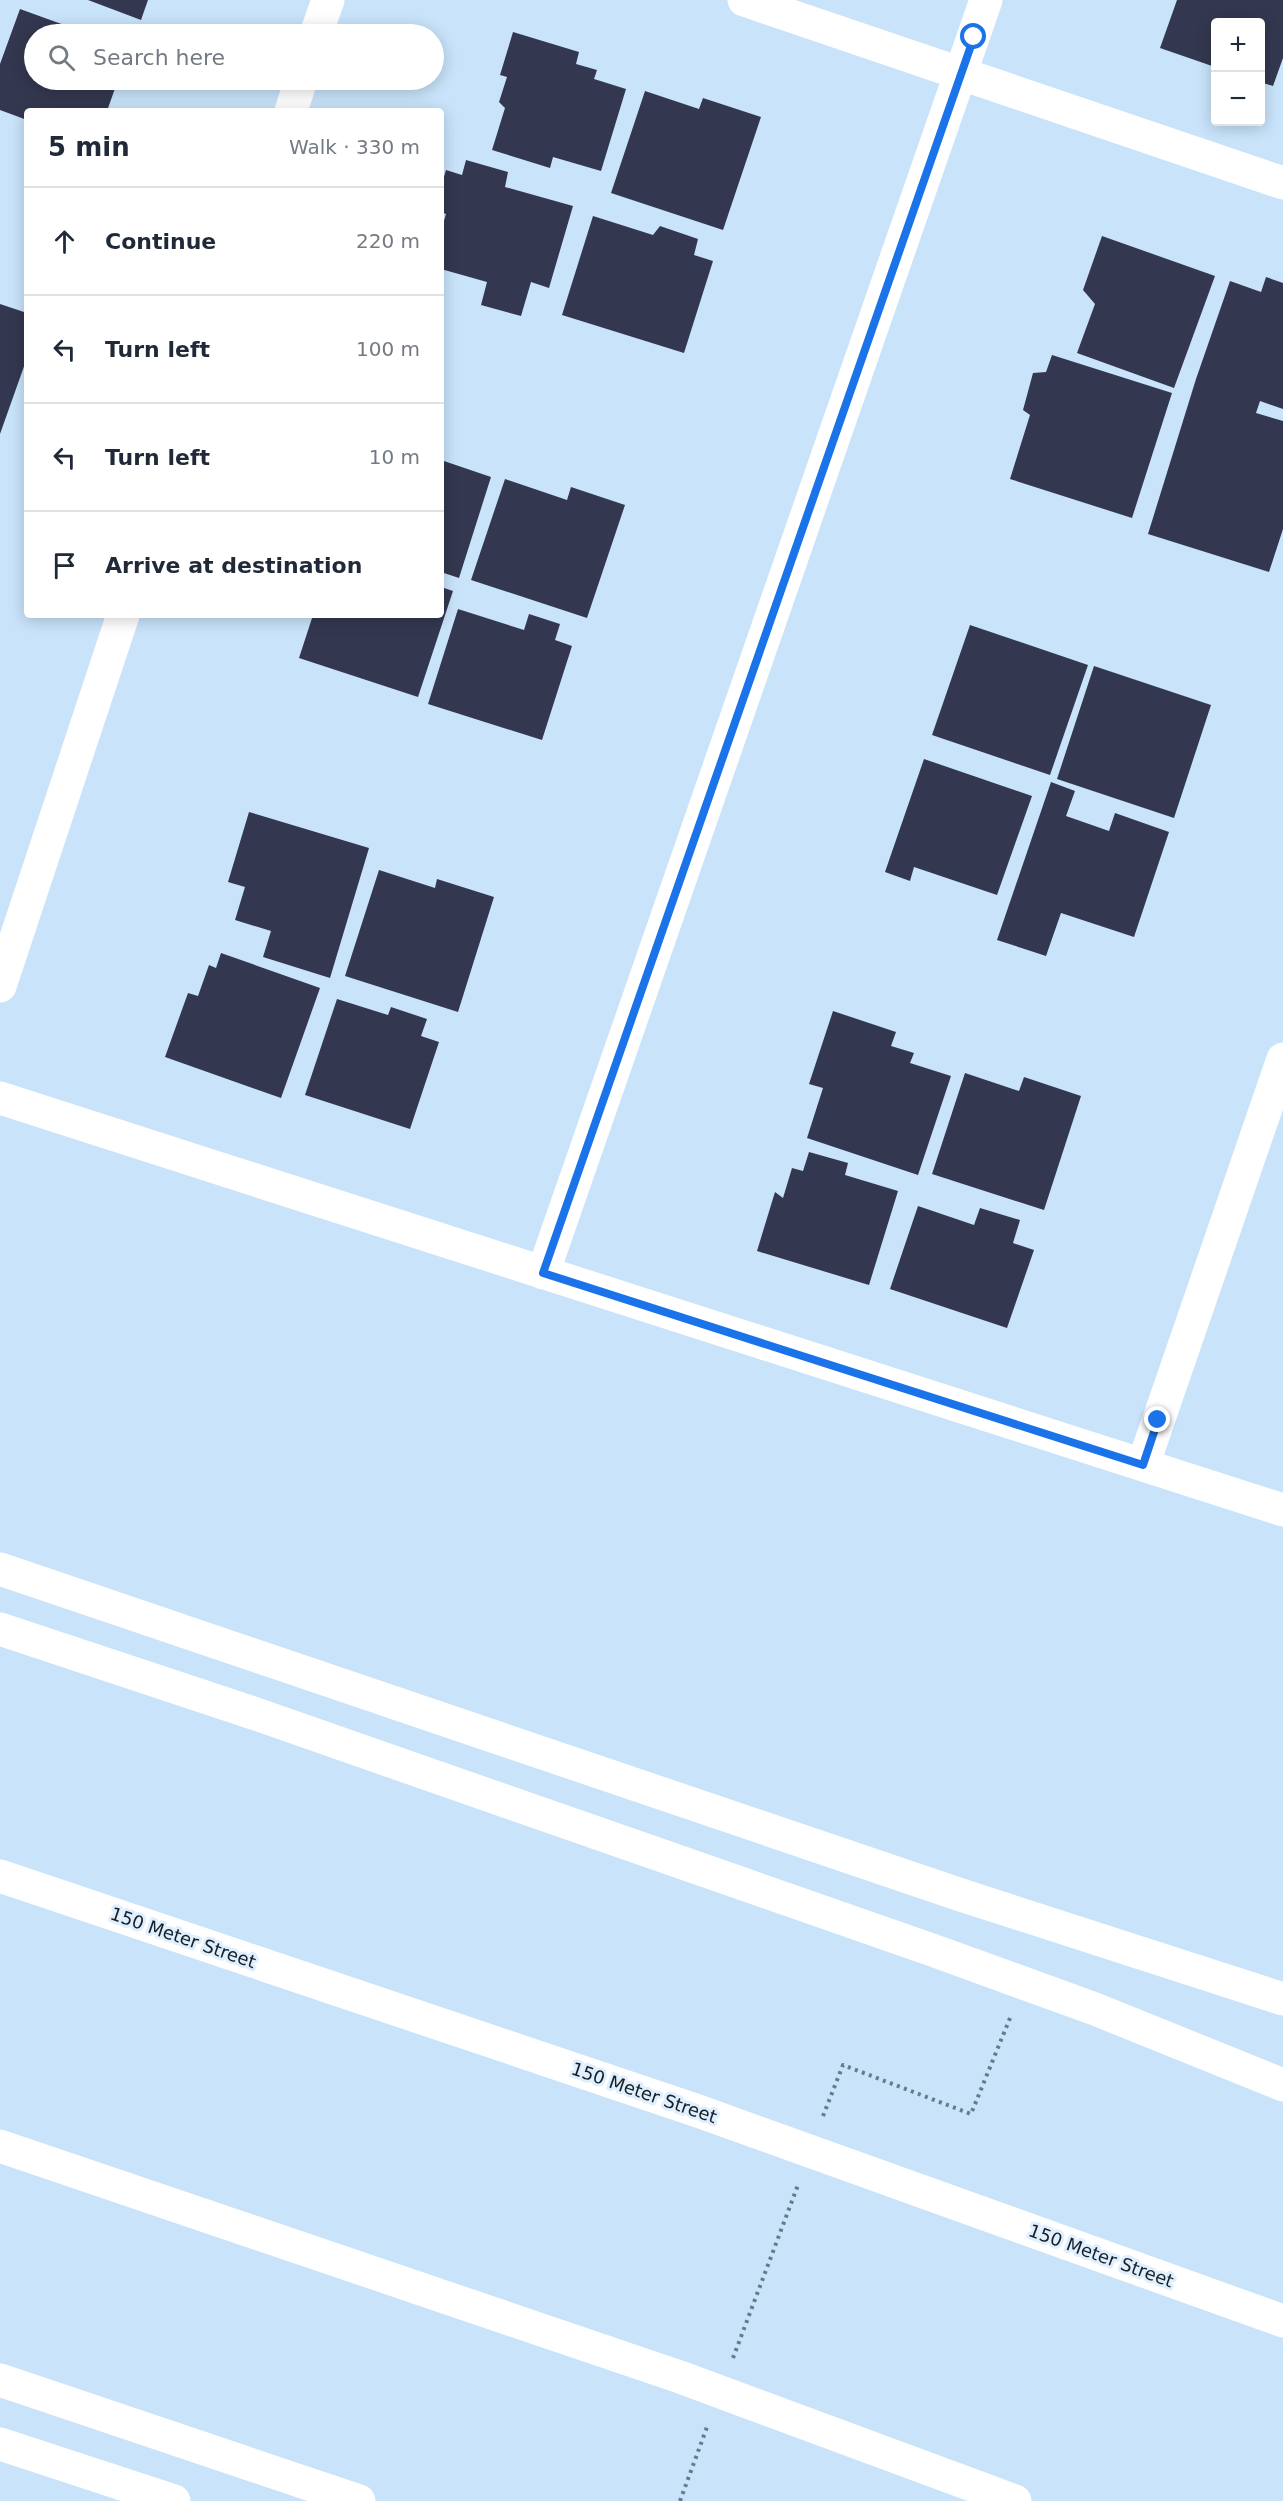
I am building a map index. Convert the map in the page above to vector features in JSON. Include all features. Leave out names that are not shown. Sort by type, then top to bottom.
[{"type":"main road","points":[[320,24],[328,0]]},
{"type":"main road","points":[[744,0],[1283,183]]},
{"type":"main road","points":[[543,1273],[986,0]]},
{"type":"main road","points":[[292,108],[298,90]]},
{"type":"main road","points":[[0,986],[122,618]]},
{"type":"main road","points":[[1143,1465],[1283,1059]]},
{"type":"main road","points":[[0,1098],[1283,1510]]},
{"type":"main road","points":[[0,1569],[972,1898],[1283,1999]]},
{"type":"main road","points":[[0,1629],[250,1712],[935,1951],[1095,2009],[1283,2085]]},
{"type":"main road","name":"150 Meter Street","points":[[0,1876],[698,2111],[1283,2321]]},
{"type":"main road","points":[[0,2146],[680,2377],[1016,2501]]},
{"type":"main road","points":[[0,2380],[359,2501]]},
{"type":"main road","points":[[0,2444],[174,2501]]},
{"type":"path","points":[[822,2121],[843,2066],[944,2103]]},
{"type":"path","points":[[730,2367],[801,2177]]},
{"type":"path","points":[[680,2501],[709,2423]]},
{"type":"building","points":[[88,0],[148,0],[141,20]]},
{"type":"building","points":[[1177,0],[1283,0],[1283,58],[1273,86],[1265,84],[1265,18],[1211,18],[1211,66],[1160,48]]},
{"type":"building","points":[[20,9],[61,24],[24,24],[24,90],[114,90],[108,108],[24,108],[24,119],[0,110],[0,64]]},
{"type":"building","points":[[513,32],[579,52],[576,64],[597,70],[594,79],[626,89],[601,171],[553,157],[550,168],[492,150],[505,108],[499,102],[507,77],[500,75]]},
{"type":"building","points":[[645,91],[699,109],[703,98],[761,117],[723,230],[611,193]]},
{"type":"building","points":[[466,160],[508,172],[505,187],[573,206],[549,288],[531,282],[521,316],[481,305],[487,282],[444,270],[446,214],[444,213],[444,177],[446,170],[462,175]]},
{"type":"building","points":[[593,216],[653,235],[660,226],[698,239],[694,255],[713,261],[684,353],[562,315]]},
{"type":"building","points":[[1102,236],[1215,276],[1174,388],[1077,353],[1095,304],[1083,290]]},
{"type":"building","points":[[1266,277],[1283,283],[1283,409],[1260,401],[1256,413],[1283,421],[1283,529],[1269,572],[1148,534],[1196,379],[1230,281],[1261,292]]},
{"type":"building","points":[[0,304],[24,312],[24,366],[0,434]]},
{"type":"building","points":[[1052,355],[1172,393],[1132,518],[1010,479],[1030,415],[1023,410],[1033,373],[1046,372]]},
{"type":"building","points":[[444,461],[491,477],[459,578],[444,573]]},
{"type":"building","points":[[505,479],[567,500],[571,487],[625,505],[587,618],[471,580]]},
{"type":"building","points":[[444,588],[453,591],[418,697],[299,658],[312,618],[444,618]]},
{"type":"building","points":[[458,609],[524,630],[529,614],[560,624],[555,640],[572,646],[542,740],[428,704]]},
{"type":"building","points":[[970,625],[1088,665],[1050,775],[932,735]]},
{"type":"building","points":[[1094,666],[1211,705],[1174,818],[1057,779]]},
{"type":"building","points":[[924,759],[1032,796],[997,895],[914,867],[910,881],[885,872]]},
{"type":"building","points":[[1051,782],[1075,791],[1066,816],[1109,831],[1115,813],[1169,832],[1134,937],[1061,913],[1046,956],[997,940]]},
{"type":"building","points":[[249,812],[369,848],[330,978],[263,957],[271,931],[235,920],[245,887],[228,882]]},
{"type":"building","points":[[379,870],[435,888],[437,879],[494,897],[458,1012],[345,976]]},
{"type":"building","points":[[221,953],[320,988],[281,1098],[165,1057],[188,993],[198,996],[209,965],[216,968]]},
{"type":"building","points":[[337,999],[388,1015],[391,1007],[427,1019],[421,1036],[439,1042],[410,1129],[305,1095]]},
{"type":"building","points":[[833,1011],[896,1032],[891,1046],[914,1053],[910,1063],[951,1076],[918,1175],[807,1138],[823,1088],[809,1084]]},
{"type":"building","points":[[965,1073],[1019,1091],[1024,1077],[1081,1096],[1044,1210],[932,1174]]},
{"type":"building","points":[[809,1152],[848,1163],[845,1175],[898,1191],[869,1285],[757,1251],[775,1192],[783,1198],[792,1168],[803,1171]]},
{"type":"building","points":[[918,1206],[974,1225],[980,1208],[1020,1220],[1013,1243],[1034,1250],[1007,1328],[890,1289]]},
{"type":"route","points":[[974,37],[543,1273],[1143,1465],[1158,1420]]}]
